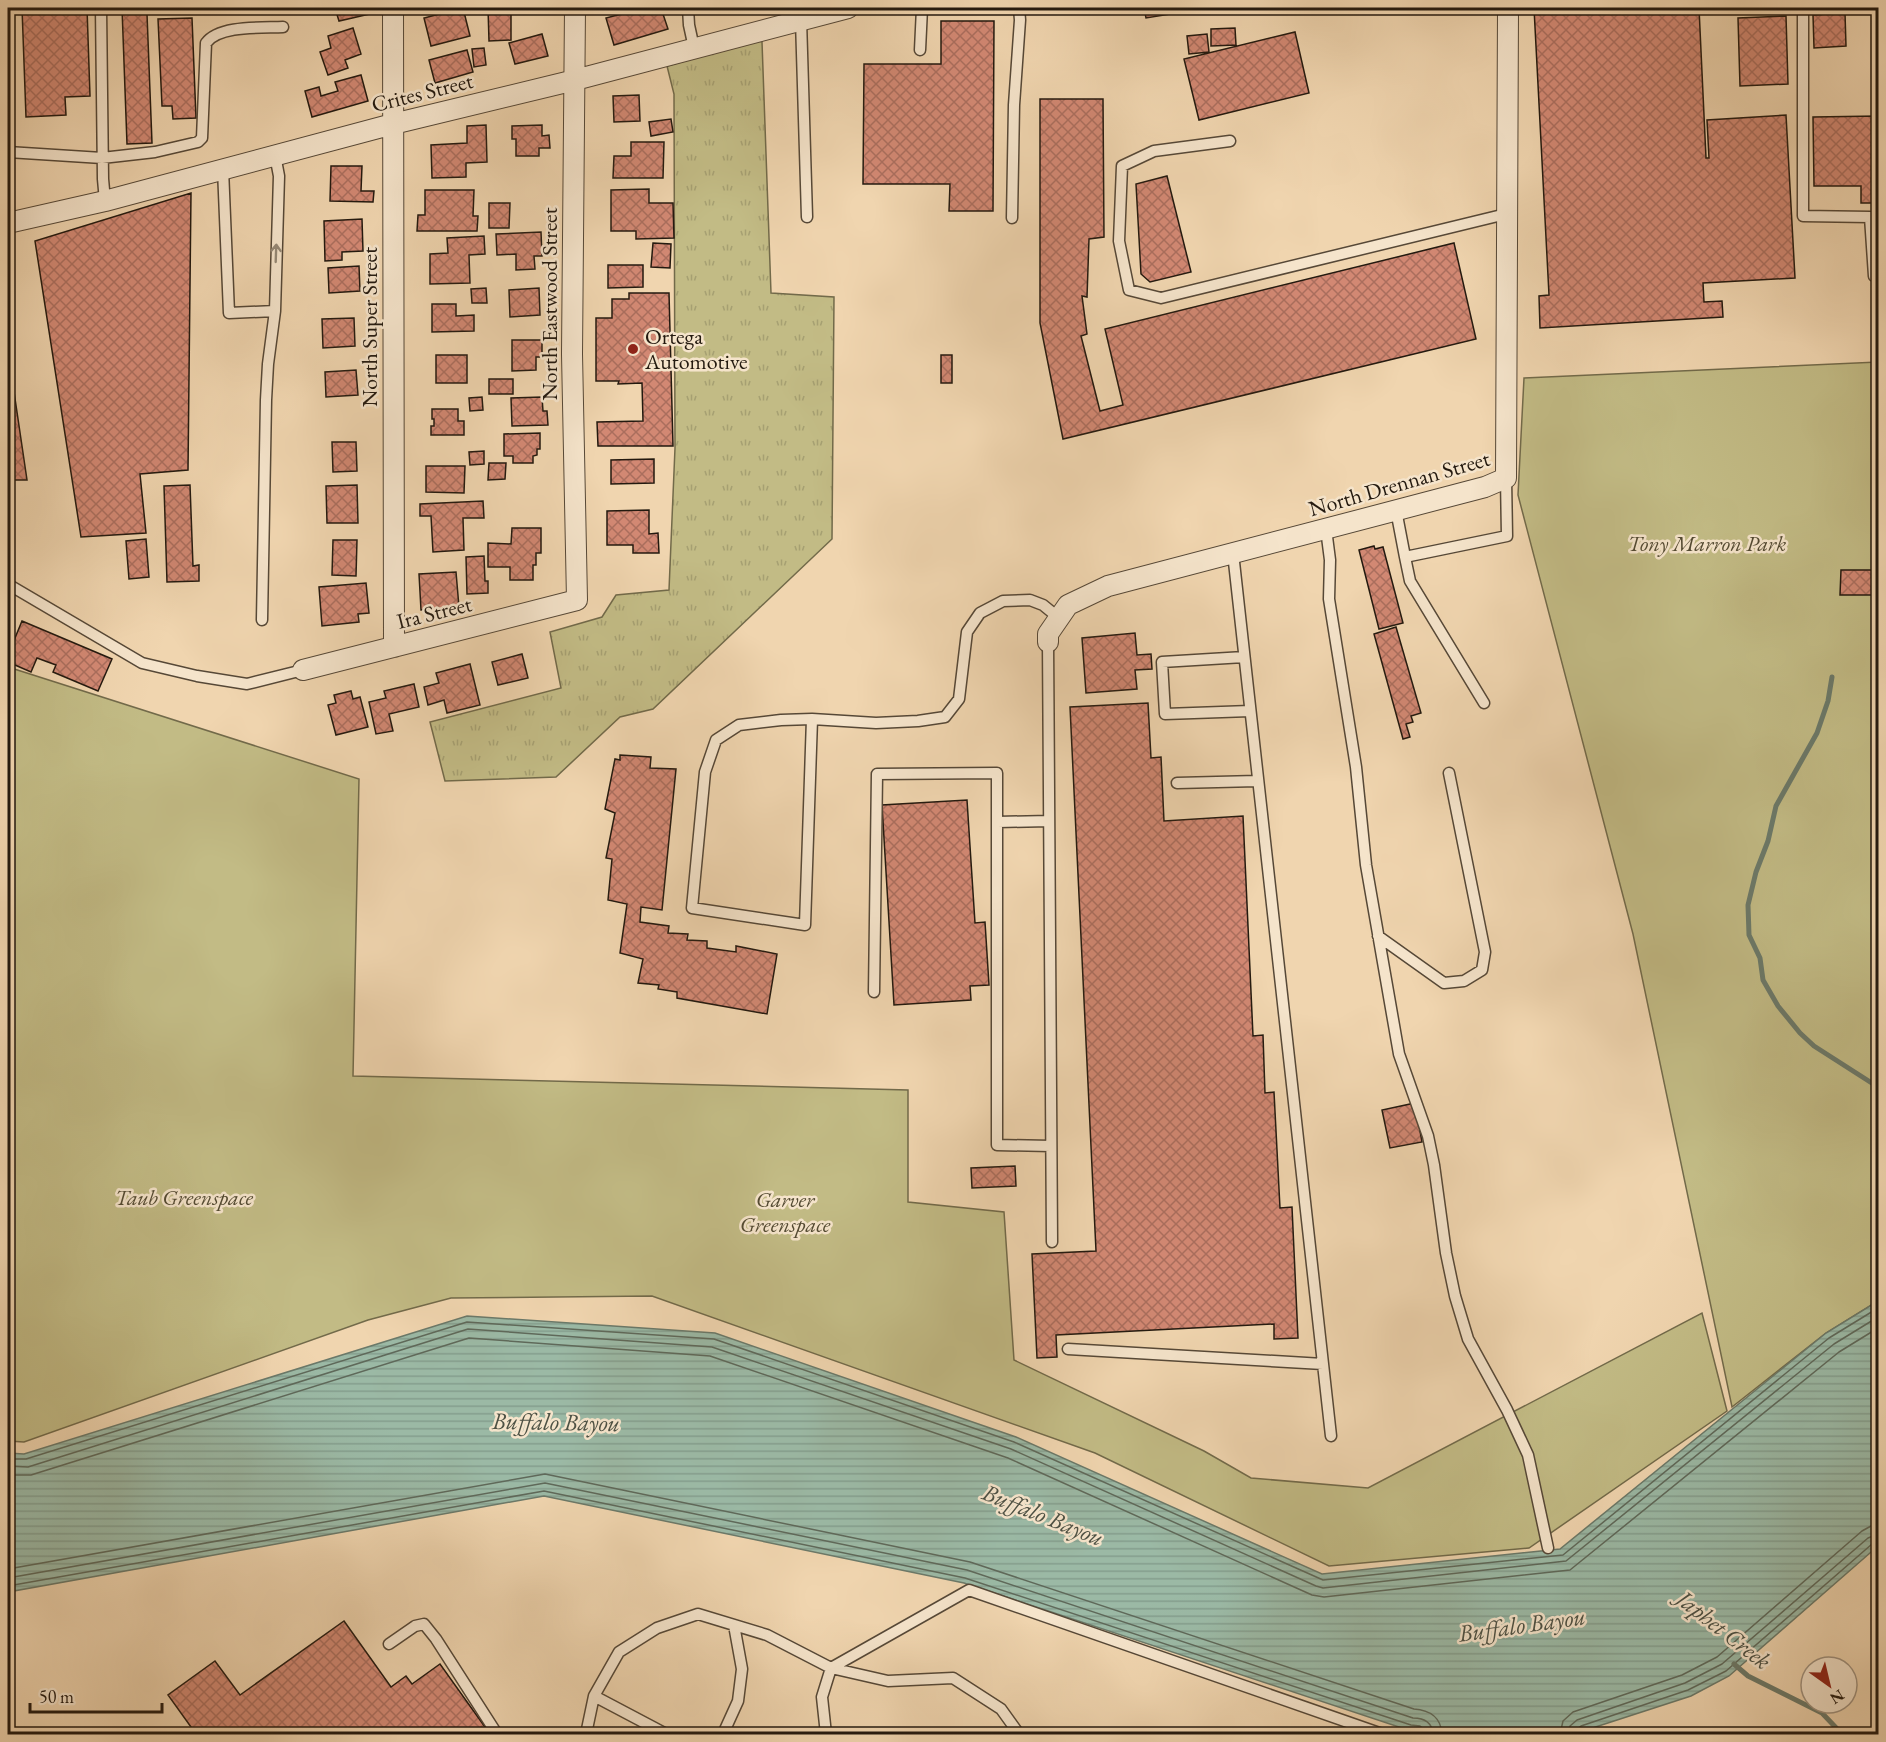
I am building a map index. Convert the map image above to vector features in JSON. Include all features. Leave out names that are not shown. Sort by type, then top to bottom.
[{"type":"street","name":"North Super Street","points":[[393,8],[394,646]]},
{"type":"street","name":"North Eastwood Street","points":[[575,8],[572,354],[577,600]]},
{"type":"street","name":"Crites Street","points":[[8,223],[105,201],[393,124],[575,80],[848,8]]},
{"type":"street","name":"North Drennan Street","points":[[1048,642],[1048,634],[1068,605],[1108,586],[1485,487],[1506,478],[1508,8]]},
{"type":"street","name":"Ira Street","points":[[303,670],[577,600]]},
{"type":"lane","points":[[101,8],[102,158],[105,201]]},
{"type":"lane","points":[[687,8],[688,25],[694,48]]},
{"type":"lane","points":[[920,50],[922,8]]},
{"type":"lane","points":[[1012,218],[1019,8]]},
{"type":"lane","points":[[1803,8],[1803,216],[1870,217],[1874,276],[1878,276]]},
{"type":"lane","points":[[801,20],[807,218]]},
{"type":"lane","points":[[8,152],[102,158],[155,152],[198,142],[202,138],[206,43],[211,36],[222,31],[283,27]]},
{"type":"lane","points":[[1230,141],[1154,151],[1122,166],[1119,241],[1129,291],[1161,298],[1506,214]]},
{"type":"lane","points":[[262,620],[266,400],[275,311],[279,176],[275,155]]},
{"type":"lane","points":[[223,169],[229,313],[275,311]]},
{"type":"lane","points":[[1405,557],[1507,536],[1506,478]]},
{"type":"lane","points":[[1396,510],[1410,580],[1484,703]]},
{"type":"lane","points":[[1326,529],[1330,560],[1329,599],[1356,767],[1366,865],[1399,1054],[1419,1107],[1434,1165],[1446,1253],[1455,1296],[1468,1339],[1507,1410],[1528,1455],[1548,1548]]},
{"type":"lane","points":[[1233,553],[1331,1436]]},
{"type":"lane","points":[[8,586],[21,591],[142,663],[197,676],[247,684],[303,670]]},
{"type":"lane","points":[[812,719],[805,925],[692,908],[705,771],[716,740],[739,725],[812,719],[876,723],[945,717],[959,699],[967,632],[980,613],[1003,601],[1030,600],[1043,605],[1059,618]]},
{"type":"lane","points":[[1048,642],[1052,1242]]},
{"type":"lane","points":[[1244,657],[1162,662],[1165,714],[1250,711]]},
{"type":"lane","points":[[873,992],[877,774],[997,773],[997,1144],[1051,1146]]},
{"type":"lane","points":[[1378,936],[1444,983],[1464,981],[1482,970],[1485,952],[1449,773]]},
{"type":"lane","points":[[1177,783],[1257,781]]},
{"type":"lane","points":[[998,822],[1049,821]]},
{"type":"lane","points":[[1068,1349],[1323,1364]]},
{"type":"lane","points":[[826,1734],[822,1697],[831,1668],[969,1590],[1382,1734]]},
{"type":"lane","points":[[586,1734],[594,1696],[619,1652],[657,1628],[698,1614],[767,1635],[831,1668],[888,1681],[953,1678],[1001,1709],[1019,1734]]},
{"type":"lane","points":[[389,1644],[415,1626],[424,1624],[497,1734]]},
{"type":"lane","points":[[723,1734],[738,1701],[742,1670],[734,1625]]},
{"type":"lane","points":[[594,1696],[666,1734]]},
{"type":"green space","points":[[758,40],[762,42],[771,293],[834,297],[832,539],[653,709],[620,717],[556,777],[445,781],[430,722],[561,688],[550,632],[602,617],[616,595],[669,590],[675,448],[674,94],[667,66]]},
{"type":"green space","name":"Tony Marron Park","points":[[1878,362],[1878,1301],[1826,1333],[1732,1407],[1633,934],[1518,495],[1524,378]]},
{"type":"green space","points":[[8,667],[359,779],[353,1076],[908,1090],[908,1202],[1004,1212],[1014,1360],[1204,1451],[1251,1478],[1368,1488],[1702,1313],[1727,1411],[1529,1548],[1329,1566],[1095,1453],[652,1296],[451,1298],[368,1320],[24,1442],[8,1441]]},
{"type":"water","name":"Buffalo Bayou","points":[[1878,1301],[1878,1546],[1729,1676],[1691,1696],[1574,1734],[1411,1731],[964,1583],[544,1496],[8,1592],[8,1453],[24,1454],[467,1316],[715,1333],[1016,1437],[1322,1574],[1560,1549],[1826,1333]]},
{"type":"building","points":[[22,8],[87,8],[90,96],[65,97],[66,115],[26,117]]},
{"type":"building","points":[[122,8],[159,8],[159,13],[147,14],[152,143],[127,144]]},
{"type":"building","points":[[335,8],[369,8],[370,14],[339,21]]},
{"type":"building","points":[[463,8],[470,36],[431,46],[424,18]]},
{"type":"building","points":[[488,8],[511,8],[511,40],[489,41]]},
{"type":"building","points":[[632,8],[661,8],[668,29],[614,45],[606,18],[633,11]]},
{"type":"building","points":[[1144,8],[1170,8],[1171,14],[1146,18]]},
{"type":"building","points":[[1534,8],[1699,8],[1706,158],[1709,158],[1707,120],[1786,115],[1795,278],[1703,283],[1704,302],[1722,301],[1723,317],[1540,328],[1539,296],[1549,295]]},
{"type":"building","points":[[1845,13],[1846,46],[1814,48],[1813,15]]},
{"type":"building","points":[[1786,16],[1788,84],[1740,86],[1738,18]]},
{"type":"building","points":[[192,18],[196,118],[173,119],[172,106],[162,106],[158,19]]},
{"type":"building","points":[[941,21],[994,21],[993,211],[949,211],[950,184],[863,184],[864,64],[941,64]]},
{"type":"building","points":[[353,28],[361,54],[345,60],[348,68],[328,75],[320,52],[331,48],[328,36]]},
{"type":"building","points":[[1235,28],[1236,45],[1211,46],[1211,29]]},
{"type":"building","points":[[1295,32],[1309,93],[1199,120],[1184,59]]},
{"type":"building","points":[[542,34],[548,56],[515,64],[509,43]]},
{"type":"building","points":[[1207,34],[1209,52],[1189,54],[1187,36]]},
{"type":"building","points":[[484,48],[486,65],[474,67],[472,49]]},
{"type":"building","points":[[467,50],[473,72],[435,83],[429,60]]},
{"type":"building","points":[[361,75],[368,101],[312,117],[305,91],[319,87],[321,96],[338,91],[335,82]]},
{"type":"building","points":[[639,95],[640,121],[614,122],[613,96]]},
{"type":"building","points":[[1040,99],[1103,99],[1104,237],[1089,239],[1087,297],[1082,296],[1087,334],[1081,336],[1100,411],[1123,405],[1105,329],[1454,243],[1476,339],[1063,439],[1040,323]]},
{"type":"building","points":[[1878,116],[1878,203],[1861,203],[1861,186],[1814,186],[1813,117]]},
{"type":"building","points":[[671,119],[673,132],[651,136],[649,122]]},
{"type":"building","points":[[486,125],[487,162],[466,163],[466,177],[432,178],[431,145],[467,143],[467,126]]},
{"type":"building","points":[[542,125],[542,136],[549,135],[550,148],[539,148],[539,156],[516,156],[516,139],[512,139],[512,126]]},
{"type":"building","points":[[631,142],[664,142],[663,178],[613,178],[614,156],[631,156]]},
{"type":"building","points":[[331,166],[362,166],[361,191],[374,191],[373,202],[330,201]]},
{"type":"building","points":[[1167,176],[1191,272],[1150,282],[1141,274],[1136,184]]},
{"type":"building","points":[[649,189],[649,203],[673,203],[674,238],[636,239],[636,231],[611,231],[611,190]]},
{"type":"building","points":[[425,190],[474,190],[473,216],[478,216],[477,231],[417,231],[418,215],[425,215]]},
{"type":"building","points":[[191,193],[188,470],[140,474],[146,533],[81,537],[35,241]]},
{"type":"building","points":[[489,203],[510,203],[509,228],[489,228]]},
{"type":"building","points":[[362,219],[363,251],[342,252],[342,260],[325,261],[324,221]]},
{"type":"building","points":[[541,232],[542,256],[534,256],[535,269],[516,270],[516,254],[497,255],[496,234]]},
{"type":"building","points":[[484,236],[485,254],[469,255],[470,283],[430,284],[430,254],[448,253],[447,238]]},
{"type":"building","points":[[653,243],[671,244],[670,268],[651,267]]},
{"type":"building","points":[[608,265],[643,265],[643,287],[608,288]]},
{"type":"building","points":[[359,266],[360,291],[329,293],[328,268]]},
{"type":"building","points":[[486,288],[487,303],[472,303],[471,289]]},
{"type":"building","points":[[539,288],[540,315],[510,317],[509,290]]},
{"type":"building","name":"Ortega Automotive","points":[[629,293],[669,293],[673,446],[598,446],[597,422],[643,421],[642,383],[618,384],[619,381],[596,381],[596,318],[612,318],[612,299],[629,299]]},
{"type":"building","points":[[432,304],[456,304],[456,316],[474,315],[474,331],[432,332]]},
{"type":"building","points":[[354,318],[355,346],[323,348],[322,319]]},
{"type":"building","points":[[512,340],[542,340],[542,357],[536,357],[536,370],[512,371]]},
{"type":"building","points":[[8,351],[27,480],[8,480]]},
{"type":"building","points":[[436,355],[467,355],[467,383],[436,383]]},
{"type":"building","points":[[941,355],[952,355],[952,383],[941,383]]},
{"type":"building","points":[[356,370],[358,395],[326,397],[325,372]]},
{"type":"building","points":[[489,379],[513,379],[513,394],[489,394]]},
{"type":"building","points":[[482,397],[483,410],[470,411],[469,398]]},
{"type":"building","points":[[542,397],[543,411],[547,411],[548,425],[512,426],[511,398]]},
{"type":"building","points":[[432,409],[458,409],[458,421],[464,421],[464,435],[431,435],[431,426],[434,426]]},
{"type":"building","points":[[540,433],[540,449],[537,449],[537,455],[533,456],[533,463],[513,463],[513,456],[504,456],[504,434]]},
{"type":"building","points":[[332,442],[356,442],[357,471],[333,472]]},
{"type":"building","points":[[484,451],[484,464],[470,465],[469,452]]},
{"type":"building","points":[[654,459],[654,483],[611,484],[611,460]]},
{"type":"building","points":[[489,463],[506,463],[505,479],[488,480]]},
{"type":"building","points":[[426,466],[465,466],[464,493],[426,492]]},
{"type":"building","points":[[190,485],[193,566],[199,565],[199,581],[167,582],[164,486]]},
{"type":"building","points":[[357,485],[358,523],[327,523],[326,486]]},
{"type":"building","points":[[483,501],[484,518],[463,518],[464,550],[433,552],[431,516],[420,516],[420,504]]},
{"type":"building","points":[[649,510],[649,534],[658,533],[659,553],[633,553],[633,545],[607,545],[607,511]]},
{"type":"building","points":[[512,528],[541,528],[541,553],[536,553],[533,580],[510,580],[510,567],[488,567],[488,543],[511,544]]},
{"type":"building","points":[[146,539],[149,577],[129,579],[126,541]]},
{"type":"building","points":[[333,540],[357,540],[356,576],[332,575]]},
{"type":"building","points":[[1374,546],[1375,549],[1383,547],[1403,623],[1379,629],[1359,550]]},
{"type":"building","points":[[484,556],[488,593],[467,594],[466,557]]},
{"type":"building","points":[[1841,570],[1878,570],[1878,595],[1840,595]]},
{"type":"building","points":[[456,572],[459,607],[421,610],[419,574]]},
{"type":"building","points":[[366,583],[369,613],[358,614],[359,622],[322,626],[319,587]]},
{"type":"building","points":[[22,621],[112,659],[98,691],[53,672],[56,665],[37,658],[31,672],[8,662],[8,655]]},
{"type":"building","points":[[1396,627],[1421,713],[1411,716],[1413,722],[1406,724],[1410,737],[1403,739],[1374,634]]},
{"type":"building","points":[[1135,633],[1137,655],[1151,654],[1152,669],[1135,670],[1137,689],[1086,693],[1082,638]]},
{"type":"building","points":[[522,654],[528,678],[498,685],[492,662]]},
{"type":"building","points":[[470,664],[480,705],[447,713],[444,700],[428,705],[424,687],[439,683],[436,673]]},
{"type":"building","points":[[414,684],[419,707],[389,714],[393,731],[376,734],[369,702],[386,698],[384,691]]},
{"type":"building","points":[[351,691],[353,699],[360,697],[368,727],[336,735],[328,705],[336,703],[334,695]]},
{"type":"building","points":[[1148,703],[1151,758],[1161,757],[1164,821],[1243,816],[1253,1036],[1263,1035],[1265,1093],[1274,1092],[1280,1208],[1292,1207],[1298,1338],[1274,1339],[1274,1324],[1056,1335],[1057,1357],[1037,1358],[1032,1254],[1096,1251],[1070,707]]},
{"type":"building","points":[[620,755],[651,757],[650,768],[676,769],[662,910],[641,907],[640,922],[669,926],[668,933],[688,934],[687,940],[707,941],[707,948],[736,952],[736,946],[777,954],[767,1014],[677,998],[677,992],[658,989],[659,985],[638,983],[643,959],[620,953],[627,904],[608,900],[612,859],[606,858],[615,813],[605,809],[615,759],[620,760]]},
{"type":"building","points":[[967,800],[975,923],[985,922],[989,985],[970,986],[971,1000],[894,1005],[882,805]]},
{"type":"building","points":[[1415,1103],[1422,1142],[1390,1148],[1382,1110]]},
{"type":"building","points":[[1015,1166],[1016,1186],[972,1188],[971,1168]]},
{"type":"building","points":[[344,1621],[391,1687],[406,1676],[412,1684],[440,1664],[490,1734],[196,1734],[168,1695],[215,1661],[240,1695]]},
{"type":"waterway","points":[[1832,677],[1828,701],[1817,733],[1776,806],[1768,841],[1756,872],[1748,905],[1749,935],[1760,958],[1763,980],[1778,1006],[1800,1033],[1814,1046],[1878,1087]]},
{"type":"waterway","name":"Japhet Creek","points":[[1734,1664],[1748,1676],[1822,1713],[1842,1734]]},
{"type":"place","name":"Ortega Automotive","points":[[633,349]]},
{"type":"park label","name":"Taub Greenspace","points":[[184,1197]]},
{"type":"park label","name":"Garver Greenspace","points":[[785,1212]]}]
